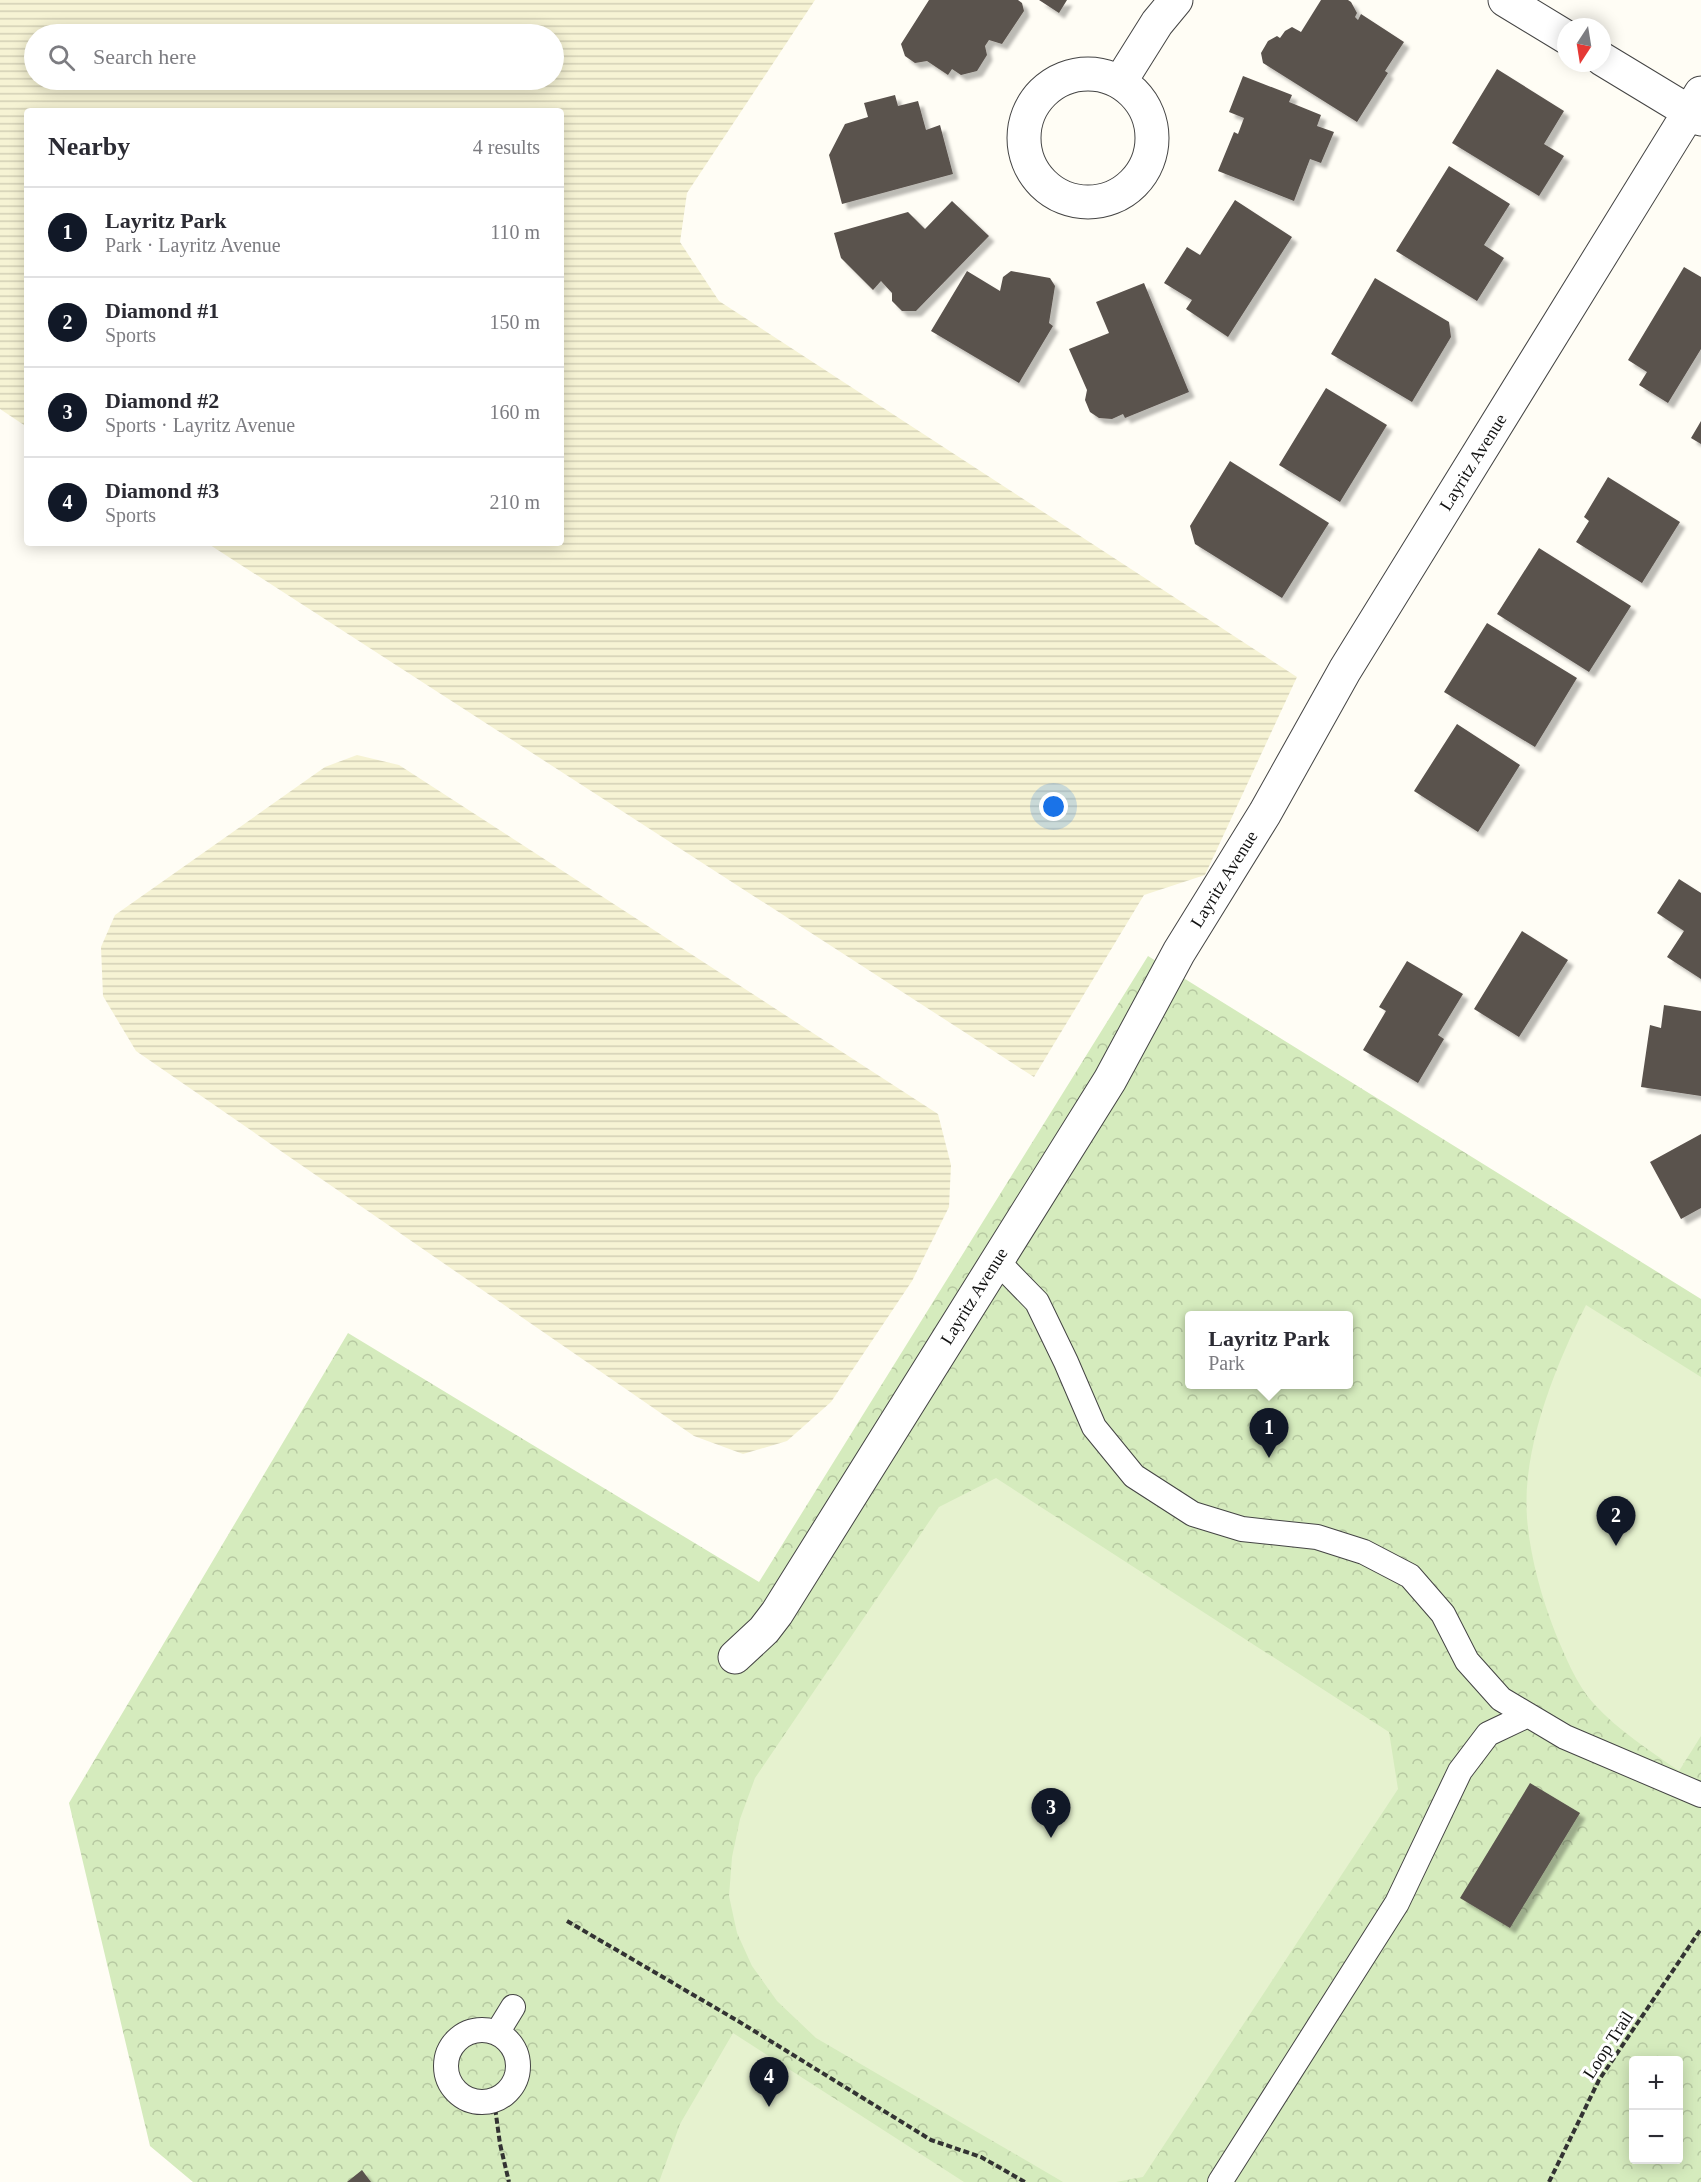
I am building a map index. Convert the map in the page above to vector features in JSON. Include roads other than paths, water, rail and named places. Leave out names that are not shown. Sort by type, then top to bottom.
[{"type":"street","points":[[1120,82],[1157,23],[1176,0]]},
{"type":"street","points":[[1505,0],[1557,32]]},
{"type":"street","points":[[1611,64],[1697,108]]},
{"type":"street","name":"Layritz Avenue","points":[[735,1657],[764,1630],[777,1613],[1110,1080],[1179,952],[1265,813],[1345,670],[1697,108]]},
{"type":"lane","points":[[997,1261],[1037,1302],[1094,1427],[1134,1476],[1194,1514],[1242,1529],[1317,1537],[1364,1552],[1410,1576],[1443,1614],[1467,1661],[1501,1699],[1565,1737],[1701,1795]]},
{"type":"lane","points":[[1221,2182],[1397,1903],[1460,1771],[1488,1734],[1528,1715]]},
{"type":"lane","points":[[497,2033],[513,2007]]},
{"type":"lane","points":[[484,2029],[497,2033],[509,2041],[517,2054],[518,2068],[515,2082],[506,2093],[494,2100],[480,2103],[466,2099],[455,2091],[448,2078],[445,2064],[449,2050],[458,2039],[470,2031],[484,2029]]},
{"type":"place","name":"Layritz Park","points":[[1269,1458]]},
{"type":"place","name":"Diamond #1","points":[[1616,1546]]},
{"type":"place","name":"Diamond #2","points":[[1051,1838]]},
{"type":"place","name":"Diamond #3","points":[[769,2107]]}]
